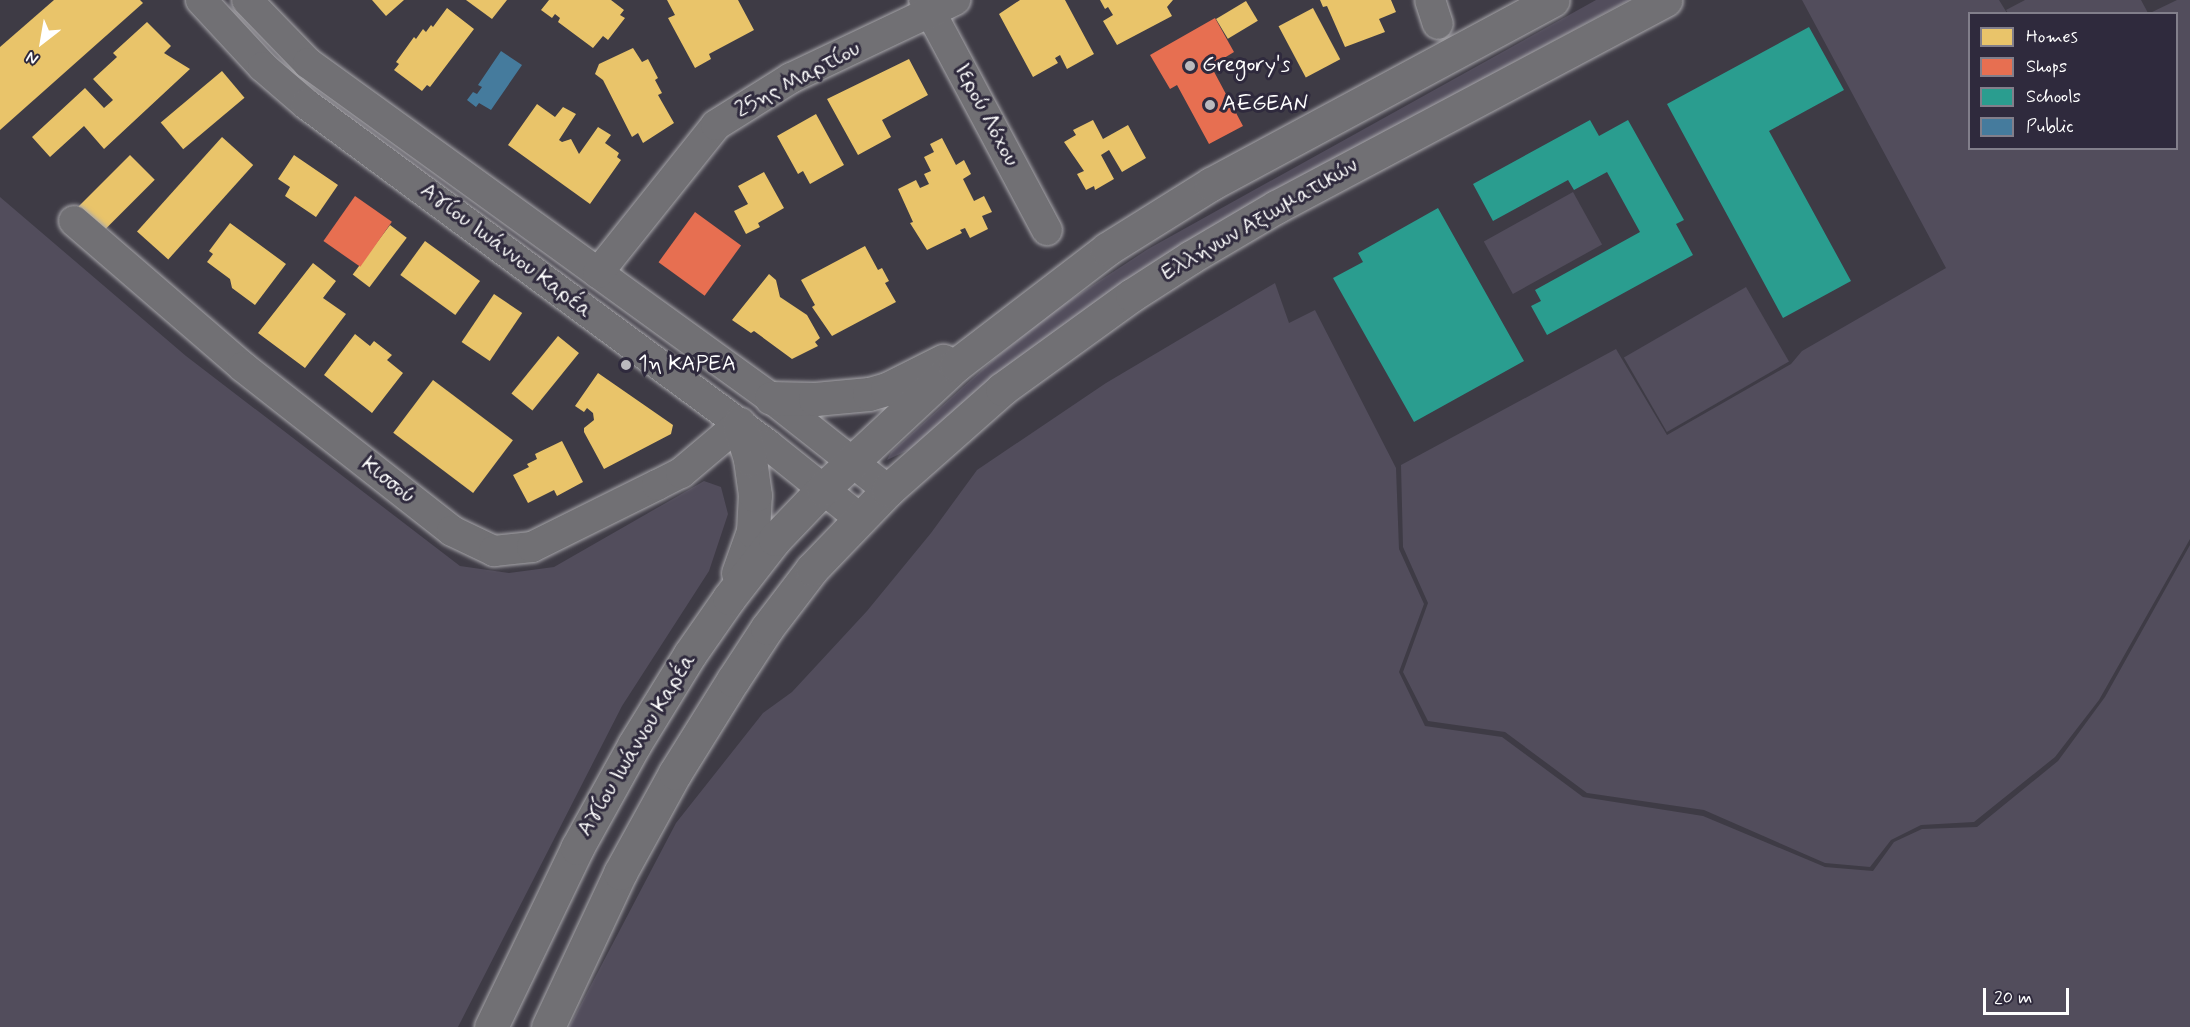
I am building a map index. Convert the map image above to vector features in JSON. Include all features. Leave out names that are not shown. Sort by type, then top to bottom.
[{"type":"main road","points":[[853,460],[988,339],[1107,249],[1211,184],[1553,0]]},
{"type":"main road","name":"Ελλήνων Αξιωματικών","points":[[888,490],[1002,389],[1132,295],[1191,257],[1286,202],[1665,0]]},
{"type":"main road","points":[[771,398],[848,398],[887,389],[988,339]]},
{"type":"main road","points":[[729,598],[753,531],[755,504],[750,459],[739,424]]},
{"type":"main road","name":"Αγίου Ιωάννου Καρέα","points":[[491,1027],[577,848],[634,745],[690,654],[729,598],[775,539],[853,460]]},
{"type":"main road","name":"Αγίου Ιωάννου Καρέα","points":[[548,1027],[620,873],[675,773],[767,628],[812,569],[888,490]]},
{"type":"street","name":"Αγίου Ιωάννου Καρέα","points":[[201,0],[263,67],[306,104],[739,424],[859,518]]},
{"type":"street","name":"Αγίου Ιωάννου Καρέα","points":[[247,0],[308,63],[771,398],[853,460],[888,490]]},
{"type":"street","name":"25ης Μαρτίου","points":[[598,273],[716,125],[791,78],[937,4]]},
{"type":"street","name":"Ιερού Λόχου","points":[[937,4],[1047,230]]},
{"type":"street","name":"Κισσού","points":[[74,221],[243,367],[452,531],[494,551],[532,547],[681,473],[739,424]]},
{"type":"shaded area","points":[[1596,0],[1629,0],[1319,168],[915,447],[887,460],[891,452],[994,359],[1055,310],[1148,249]]},
{"type":"shaded area","points":[[1802,0],[1999,0],[2006,12],[1968,12],[1968,150],[2178,150],[2178,12],[2152,12],[2177,0],[2190,0],[2190,539],[2099,700],[2055,757],[1974,822],[1921,825],[1891,840],[1870,867],[1825,863],[1704,810],[1587,793],[1505,732],[1428,721],[1403,672],[1428,603],[1403,547],[1401,465],[1616,349],[1667,435],[1791,364],[1802,351],[1946,268]]},
{"type":"shaded area","points":[[2025,0],[2141,0],[2147,12],[2007,12],[2006,10]]},
{"type":"shaded area","points":[[1573,192],[1602,244],[1513,294],[1484,241]]},
{"type":"shaded area","points":[[0,197],[186,356],[460,566],[509,573],[554,567],[704,481],[721,487],[728,514],[709,571],[622,706],[458,1027],[0,1027]]},
{"type":"shaded area","points":[[1275,283],[1289,323],[1315,310],[1396,468],[1399,549],[1424,604],[1399,672],[1425,726],[1502,737],[1583,797],[1703,816],[1825,867],[1873,871],[1894,842],[1922,829],[1977,827],[2058,761],[2105,697],[2190,545],[2190,1027],[569,1027],[676,823],[763,713],[792,692],[867,611],[931,533],[977,470],[1106,383]]},
{"type":"shaded area","points":[[1746,287],[1789,361],[1667,432],[1624,358]]},
{"type":"building: Homes","points":[[54,0],[140,0],[143,3],[0,130],[0,47]]},
{"type":"building: Homes","points":[[372,0],[404,0],[386,16]]},
{"type":"building: Homes","points":[[466,0],[507,0],[492,19]]},
{"type":"building: Homes","points":[[549,0],[611,0],[624,10],[620,15],[625,18],[608,40],[603,36],[593,48],[558,22],[560,18],[555,14],[552,18],[541,10]]},
{"type":"building: Homes","points":[[667,0],[738,0],[754,30],[709,54],[711,59],[695,68],[668,18],[675,15]]},
{"type":"building: Homes","points":[[1020,0],[1065,0],[1094,54],[1067,69],[1060,55],[1055,58],[1058,63],[1033,77],[999,14]]},
{"type":"building: Homes","points":[[1100,0],[1173,0],[1167,7],[1172,16],[1117,45],[1103,21],[1113,15],[1108,7],[1105,9]]},
{"type":"building: Homes","points":[[1320,0],[1391,0],[1396,12],[1379,19],[1385,32],[1345,47],[1327,6],[1323,7]]},
{"type":"building: Homes","points":[[1246,1],[1258,21],[1228,39],[1216,19]]},
{"type":"building: Homes","points":[[447,8],[474,29],[430,87],[427,85],[422,91],[394,70],[399,64],[396,62],[414,37],[416,39],[423,29],[426,32],[431,25],[433,27]]},
{"type":"building: Homes","points":[[1313,8],[1340,59],[1306,78],[1279,26]]},
{"type":"building: Homes","points":[[147,22],[171,46],[164,53],[190,69],[104,149],[84,126],[50,157],[32,137],[85,88],[104,108],[113,100],[93,79],[117,57],[113,53]]},
{"type":"building: Homes","points":[[633,48],[642,62],[648,59],[658,78],[655,80],[662,93],[658,95],[674,123],[643,143],[638,133],[632,137],[603,80],[595,74],[599,64]]},
{"type":"building: Homes","points":[[909,59],[928,95],[882,120],[891,137],[858,155],[827,99]]},
{"type":"building: Homes","points":[[222,71],[244,98],[183,149],[161,122]]},
{"type":"building: Homes","points":[[537,104],[555,117],[563,107],[576,114],[559,140],[562,142],[571,139],[579,154],[598,127],[611,135],[605,143],[619,153],[617,157],[621,160],[590,204],[508,145]]},
{"type":"building: Homes","points":[[816,114],[844,165],[810,184],[803,171],[798,174],[777,136]]},
{"type":"building: Homes","points":[[1093,120],[1103,139],[1128,125],[1146,158],[1122,172],[1109,150],[1101,155],[1114,179],[1095,190],[1094,186],[1086,190],[1077,174],[1084,171],[1064,142],[1076,135],[1073,130]]},
{"type":"building: Homes","points":[[222,137],[253,165],[168,259],[137,231]]},
{"type":"building: Homes","points":[[942,138],[956,165],[964,160],[971,174],[963,179],[974,201],[984,196],[992,212],[982,216],[988,229],[970,238],[965,228],[960,230],[962,233],[927,250],[910,223],[913,222],[898,189],[916,180],[920,188],[929,184],[924,174],[931,171],[924,157],[934,152],[930,144]]},
{"type":"building: Homes","points":[[130,155],[155,180],[97,238],[72,213]]},
{"type":"building: Homes","points":[[294,155],[338,185],[316,217],[285,196],[290,187],[278,179]]},
{"type":"building: Homes","points":[[764,172],[784,208],[758,223],[760,227],[746,234],[734,211],[748,204],[738,186]]},
{"type":"building: Homes","points":[[230,223],[286,264],[255,305],[232,288],[230,279],[207,262],[213,254],[209,251]]},
{"type":"building: Homes","points":[[390,225],[407,238],[369,287],[353,275]]},
{"type":"building: Homes","points":[[425,241],[480,281],[455,315],[400,275]]},
{"type":"building: Homes","points":[[865,246],[878,270],[882,268],[889,281],[885,283],[896,302],[832,336],[812,307],[815,305],[801,280]]},
{"type":"building: Homes","points":[[313,263],[336,281],[323,298],[346,314],[305,368],[258,333]]},
{"type":"building: Homes","points":[[769,274],[776,280],[780,297],[807,315],[820,338],[815,342],[818,346],[792,359],[754,331],[751,333],[732,320]]},
{"type":"building: Homes","points":[[494,294],[522,313],[490,361],[462,342]]},
{"type":"building: Homes","points":[[355,334],[370,346],[374,341],[392,355],[387,360],[403,373],[372,413],[324,375]]},
{"type":"building: Homes","points":[[558,336],[579,353],[532,411],[511,394]]},
{"type":"building: Homes","points":[[598,373],[673,425],[671,434],[604,469],[584,432],[584,428],[594,420],[593,413],[587,408],[584,412],[575,406]]},
{"type":"building: Homes","points":[[433,380],[513,440],[473,493],[393,433]]},
{"type":"building: Homes","points":[[562,441],[583,482],[557,496],[554,490],[528,503],[513,475],[529,467],[527,464],[537,459],[535,454]]},
{"type":"building: Shops","points":[[1215,18],[1234,52],[1211,66],[1243,126],[1209,144],[1177,85],[1170,89],[1150,55]]},
{"type":"building: Shops","points":[[355,196],[392,222],[360,267],[323,241]]},
{"type":"building: Shops","points":[[695,212],[741,246],[705,296],[659,262]]},
{"type":"building: Schools","points":[[1809,27],[1844,90],[1769,131],[1851,281],[1783,318],[1667,104]]},
{"type":"building: Schools","points":[[1590,120],[1599,136],[1628,120],[1684,220],[1676,224],[1693,255],[1547,335],[1531,306],[1541,301],[1535,290],[1640,232],[1607,172],[1574,190],[1568,180],[1493,221],[1473,184]]},
{"type":"building: Schools","points":[[1438,208],[1524,361],[1414,422],[1333,278],[1363,262],[1358,253]]},
{"type":"building: Public","points":[[501,51],[522,65],[491,110],[479,103],[476,107],[467,100],[473,92],[477,94],[482,87],[478,85]]},
{"type":"place","name":"Gregory's","points":[[1190,66]]},
{"type":"place","name":"AEGEAN","points":[[1210,105]]},
{"type":"place","name":"1η ΚΑΡΕΑ","points":[[626,365]]}]
